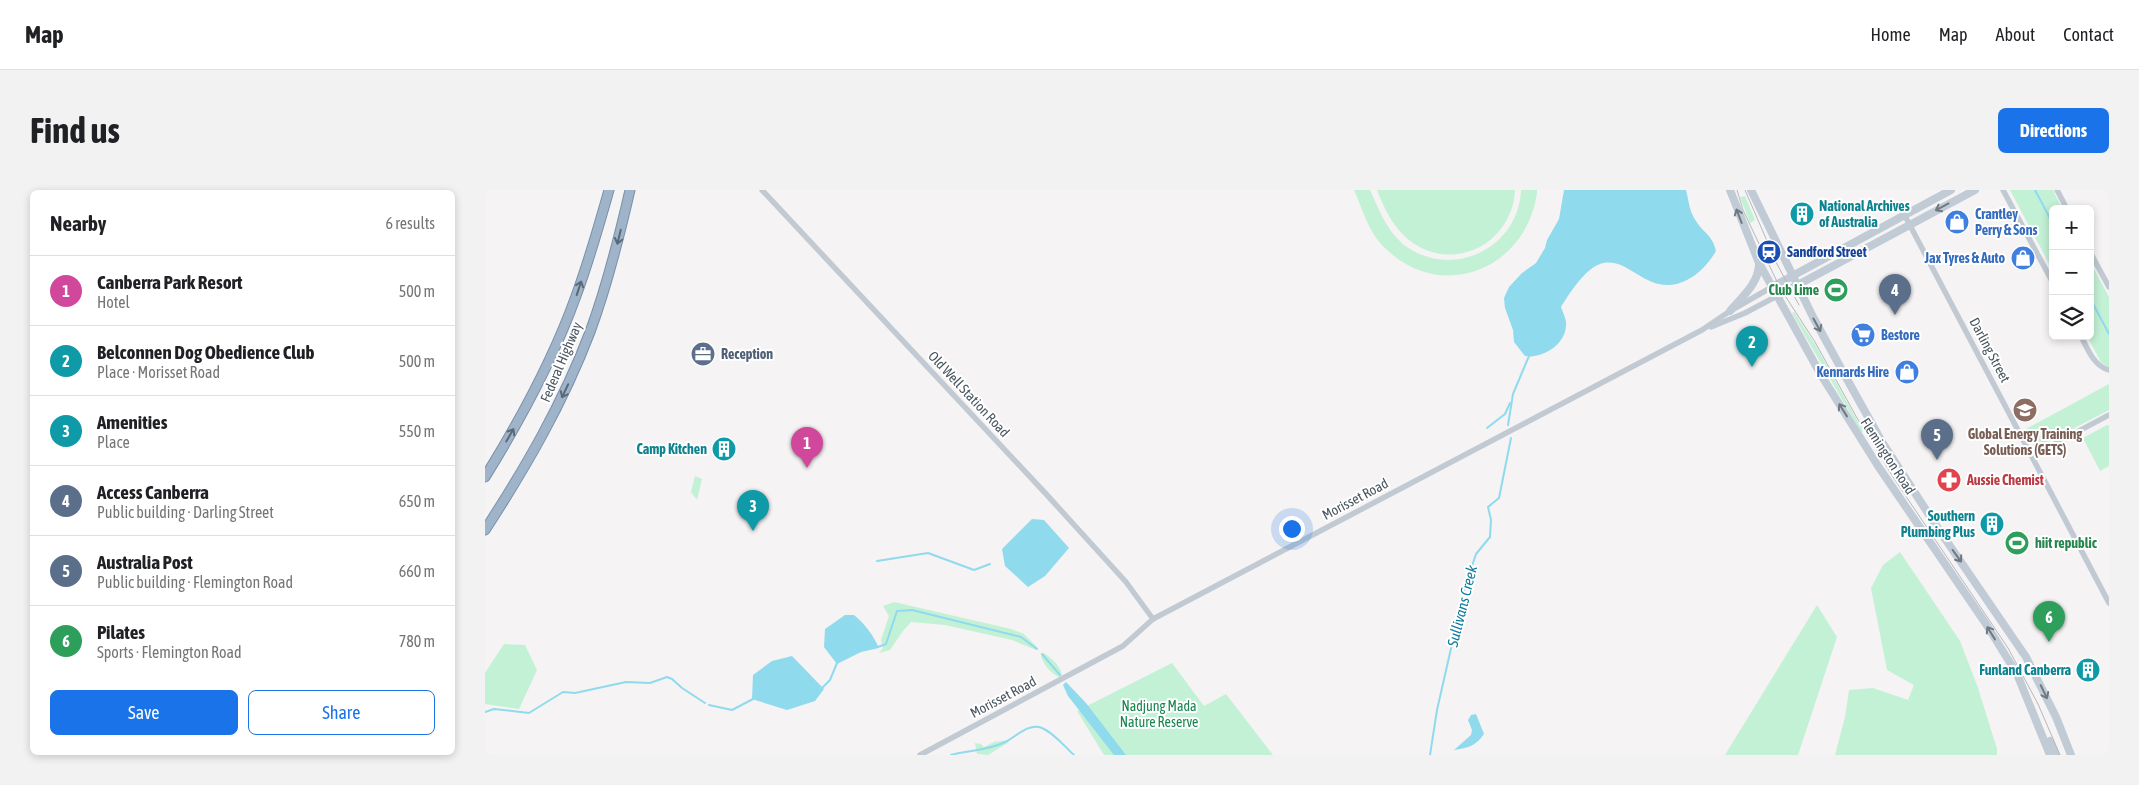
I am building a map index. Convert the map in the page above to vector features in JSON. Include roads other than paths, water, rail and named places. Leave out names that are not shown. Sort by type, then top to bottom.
[{"type":"highway","name":"Federal Highway","points":[[485,477],[535,390],[561,335],[577,295],[609,190]]},
{"type":"highway","name":"Federal Highway","points":[[485,530],[539,442],[578,362],[608,277],[630,190]]},
{"type":"main road","name":"Flemington Road","points":[[1730,190],[1759,263],[1821,375],[2017,674],[2050,755]]},
{"type":"main road","name":"Flemington Road","points":[[1751,190],[1813,317],[1882,442],[1943,537],[1992,605],[2026,657],[2056,717],[2071,755]]},
{"type":"main road","points":[[1772,287],[1951,190]]},
{"type":"main road","points":[[1797,284],[1975,190]]},
{"type":"main road","points":[[1730,310],[1755,282],[1759,263]]},
{"type":"main road","name":"Morisset Road","points":[[1777,296],[1797,284]]},
{"type":"main road","points":[[2017,674],[2028,692],[2056,755]]},
{"type":"street","name":"Old Well Station Road","points":[[762,190],[1073,523],[1128,585],[1153,619]]},
{"type":"street","points":[[2003,190],[2049,276]]},
{"type":"street","points":[[2057,190],[2065,205]]},
{"type":"street","name":"Darling Street","points":[[1904,214],[2109,603]]},
{"type":"street","points":[[2094,259],[2109,287]]},
{"type":"street","name":"Morisset Road","points":[[1702,330],[1730,310],[1772,287]]},
{"type":"street","name":"Morisset Road","points":[[920,755],[1123,646],[1153,619],[1702,330],[1745,313],[1777,296]]},
{"type":"street","points":[[2083,340],[2101,368],[2109,370]]},
{"type":"street","points":[[2032,456],[2109,415]]},
{"type":"water","points":[[1564,190],[1686,190],[1694,217],[1710,237],[1716,251],[1696,275],[1673,285],[1661,285],[1650,281],[1621,265],[1611,263],[1600,264],[1594,267],[1578,282],[1561,307],[1566,324],[1562,339],[1545,353],[1525,356],[1514,342],[1513,330],[1505,308],[1504,298],[1509,287],[1522,273],[1536,263],[1545,248],[1547,240],[1559,219]]},
{"type":"water","points":[[1032,519],[1044,520],[1069,548],[1045,576],[1028,587],[1005,566],[1002,549]]},
{"type":"water","points":[[845,615],[854,615],[869,630],[879,648],[861,652],[837,664],[824,647],[825,629]]},
{"type":"water","points":[[792,656],[824,689],[815,701],[787,710],[752,699],[753,675],[772,661]]},
{"type":"water","points":[[1066,682],[1086,703],[1126,755],[1114,755],[1068,696],[1063,685]]},
{"type":"water","points":[[1476,714],[1484,734],[1471,746],[1454,750],[1471,735],[1472,730],[1468,720],[1471,715]]},
{"type":"waterway","points":[[2035,190],[2049,216]]},
{"type":"waterway","points":[[2094,306],[2109,334]]},
{"type":"waterway","name":"Sullivans Creek","points":[[1508,425],[1513,394],[1529,356]]},
{"type":"waterway","points":[[1487,428],[1505,414],[1510,403]]},
{"type":"waterway","name":"Sullivans Creek","points":[[1430,755],[1437,710],[1465,587],[1476,554],[1490,537],[1491,520],[1488,507],[1499,498],[1511,438]]},
{"type":"waterway","points":[[877,561],[928,553],[974,570],[990,564]]},
{"type":"waterway","points":[[878,647],[886,644],[897,611],[912,610],[1021,637],[1037,649]]},
{"type":"waterway","points":[[1042,654],[1060,675]]},
{"type":"waterway","points":[[822,688],[830,680],[837,663]]},
{"type":"waterway","points":[[485,712],[494,709],[529,713],[563,692],[575,693],[626,682],[650,683],[667,677],[705,703]]},
{"type":"waterway","points":[[709,705],[732,710],[753,699]]},
{"type":"waterway","points":[[951,755],[997,746],[1032,727],[1042,728],[1051,733],[1074,755]]},
{"type":"tram line","points":[[1737,190],[1743,210],[1780,288],[1815,342],[1857,418],[1893,477],[2008,648],[2038,704],[2060,755]]},
{"type":"tram line","points":[[1745,190],[1777,264],[1799,305]]},
{"type":"place","name":"National Archives of Australia","points":[[1802,214]]},
{"type":"place","name":"Crantley Perry & Sons","points":[[1957,222]]},
{"type":"place","name":"Sandford Street","points":[[1769,252]]},
{"type":"place","name":"Jax Tyres & Auto","points":[[2023,258]]},
{"type":"place","name":"Club Lime","points":[[1836,290]]},
{"type":"place","name":"Access Canberra","points":[[1895,315]]},
{"type":"place","name":"Bestore","points":[[1863,335]]},
{"type":"place","name":"Reception","points":[[703,354]]},
{"type":"place","name":"Belconnen Dog Obedience Club","points":[[1752,367]]},
{"type":"place","name":"Kennards Hire","points":[[1907,372]]},
{"type":"place","name":"Global Energy Training Solutions (GETS)","points":[[2025,410]]},
{"type":"place","name":"Camp Kitchen","points":[[724,449]]},
{"type":"place","name":"Australia Post","points":[[1937,460]]},
{"type":"place","name":"Canberra Park Resort","points":[[807,468]]},
{"type":"place","name":"Aussie Chemist","points":[[1949,480]]},
{"type":"place","name":"Southern Plumbing Plus","points":[[1992,524]]},
{"type":"place","name":"Amenities","points":[[753,531]]},
{"type":"place","name":"hiit republic","points":[[2017,543]]},
{"type":"place","name":"Pilates","points":[[2049,642]]},
{"type":"place","name":"Funland Canberra","points":[[2088,670]]},
{"type":"park label","name":"Nadjung Mada Nature Reserve","points":[[1159,714]]}]
